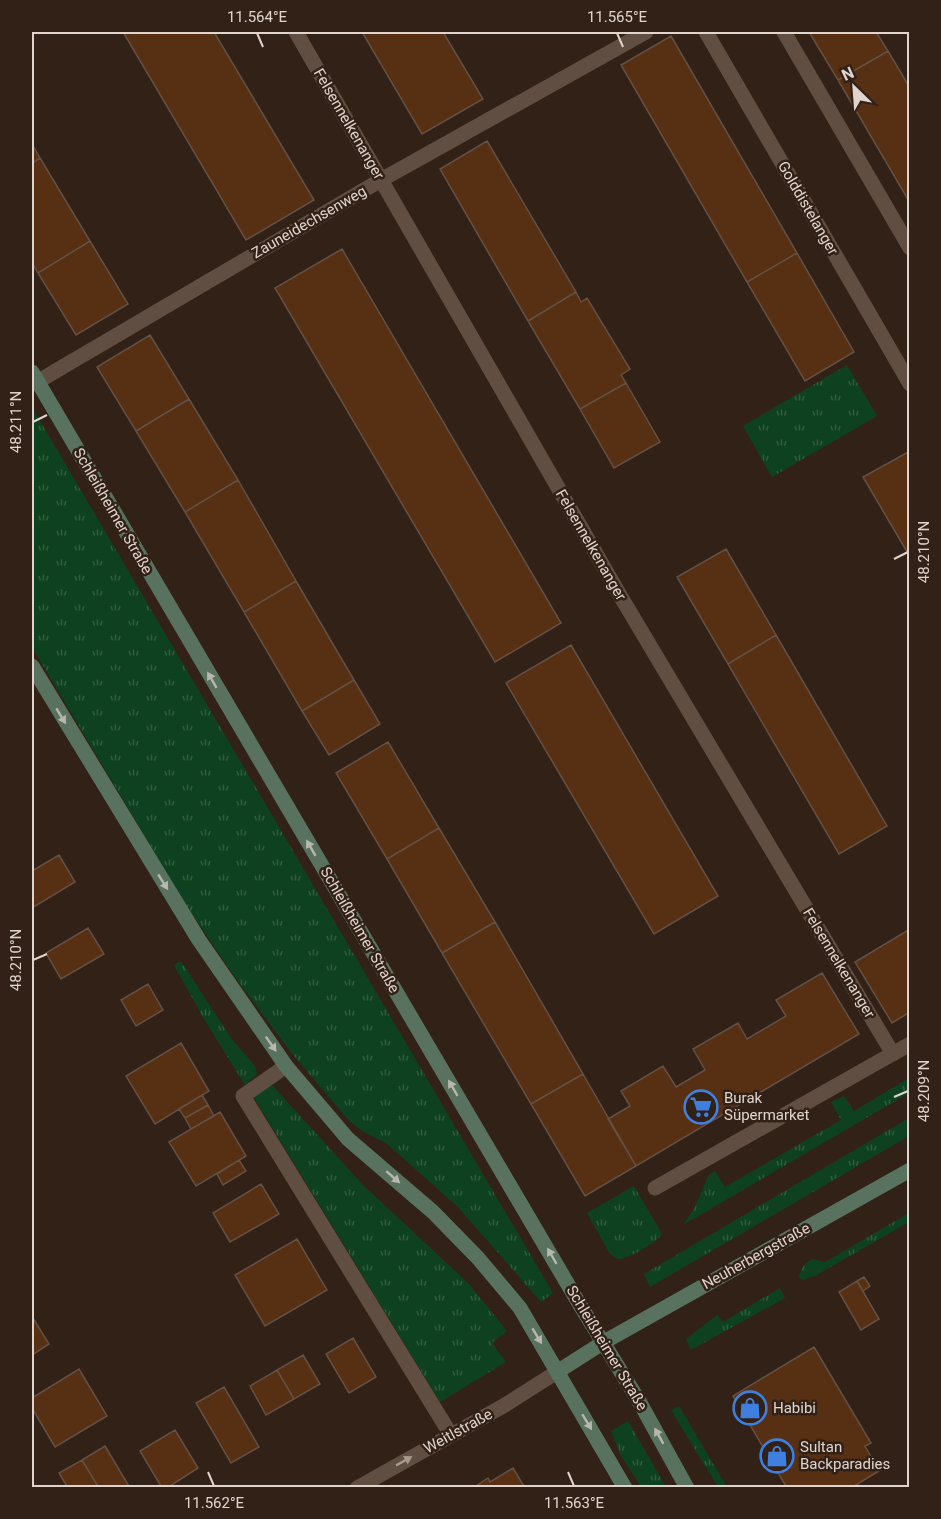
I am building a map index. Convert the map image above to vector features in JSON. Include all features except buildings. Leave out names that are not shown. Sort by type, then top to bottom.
[{"type":"main road","name":"Schleißheimer Straße","points":[[34,377],[604,1342],[687,1488]]},
{"type":"main road","points":[[32,666],[199,940],[286,1066],[348,1139],[433,1212],[478,1257],[520,1308],[625,1488]]},
{"type":"main road","name":"Neuherbergstraße","points":[[557,1372],[604,1342],[909,1170]]},
{"type":"street","name":"Felsennelkenanger","points":[[296,32],[621,597],[893,1054]]},
{"type":"street","name":"Zauneidechsenweg","points":[[34,377],[646,32]]},
{"type":"street","name":"Golddistelanger","points":[[706,32],[909,384]]},
{"type":"street","points":[[784,32],[909,248]]},
{"type":"street","points":[[655,1188],[909,1044]]},
{"type":"street","points":[[286,1066],[243,1096],[451,1434]]},
{"type":"street","name":"Weitlstraße","points":[[357,1488],[505,1405],[557,1372]]},
{"type":"green space","points":[[847,365],[877,416],[772,477],[743,426]]},
{"type":"green space","points":[[32,407],[553,1293],[541,1302],[457,1206],[386,1143],[350,1122],[290,1051],[235,977],[184,902],[32,647]]},
{"type":"green space","points":[[181,961],[231,1038],[255,1066],[257,1074],[245,1085],[174,965]]},
{"type":"green space","points":[[909,1078],[909,1093],[683,1225],[694,1209],[708,1176],[715,1171],[725,1187],[841,1120],[831,1102],[844,1096],[854,1111]]},
{"type":"green space","points":[[271,1084],[363,1185],[469,1284],[507,1331],[492,1343],[506,1362],[440,1402],[253,1096]]},
{"type":"green space","points":[[909,1118],[909,1136],[650,1287],[644,1274]]},
{"type":"green space","points":[[634,1186],[662,1234],[641,1250],[618,1259],[610,1254],[587,1213]]},
{"type":"green space","points":[[909,1213],[909,1222],[815,1276],[802,1280],[799,1277],[802,1268],[813,1259],[825,1262]]},
{"type":"green space","points":[[780,1288],[785,1298],[691,1350],[686,1339],[717,1315],[723,1322]]},
{"type":"green space","points":[[679,1406],[727,1487],[718,1487],[671,1410]]},
{"type":"green space","points":[[628,1421],[666,1487],[641,1487],[620,1454],[611,1431]]},
{"type":"place","name":"Burak Süpermarket","points":[[701,1107]]},
{"type":"place","name":"Habibi","points":[[750,1408]]},
{"type":"place","name":"Sultan Backparadies","points":[[777,1456]]}]
